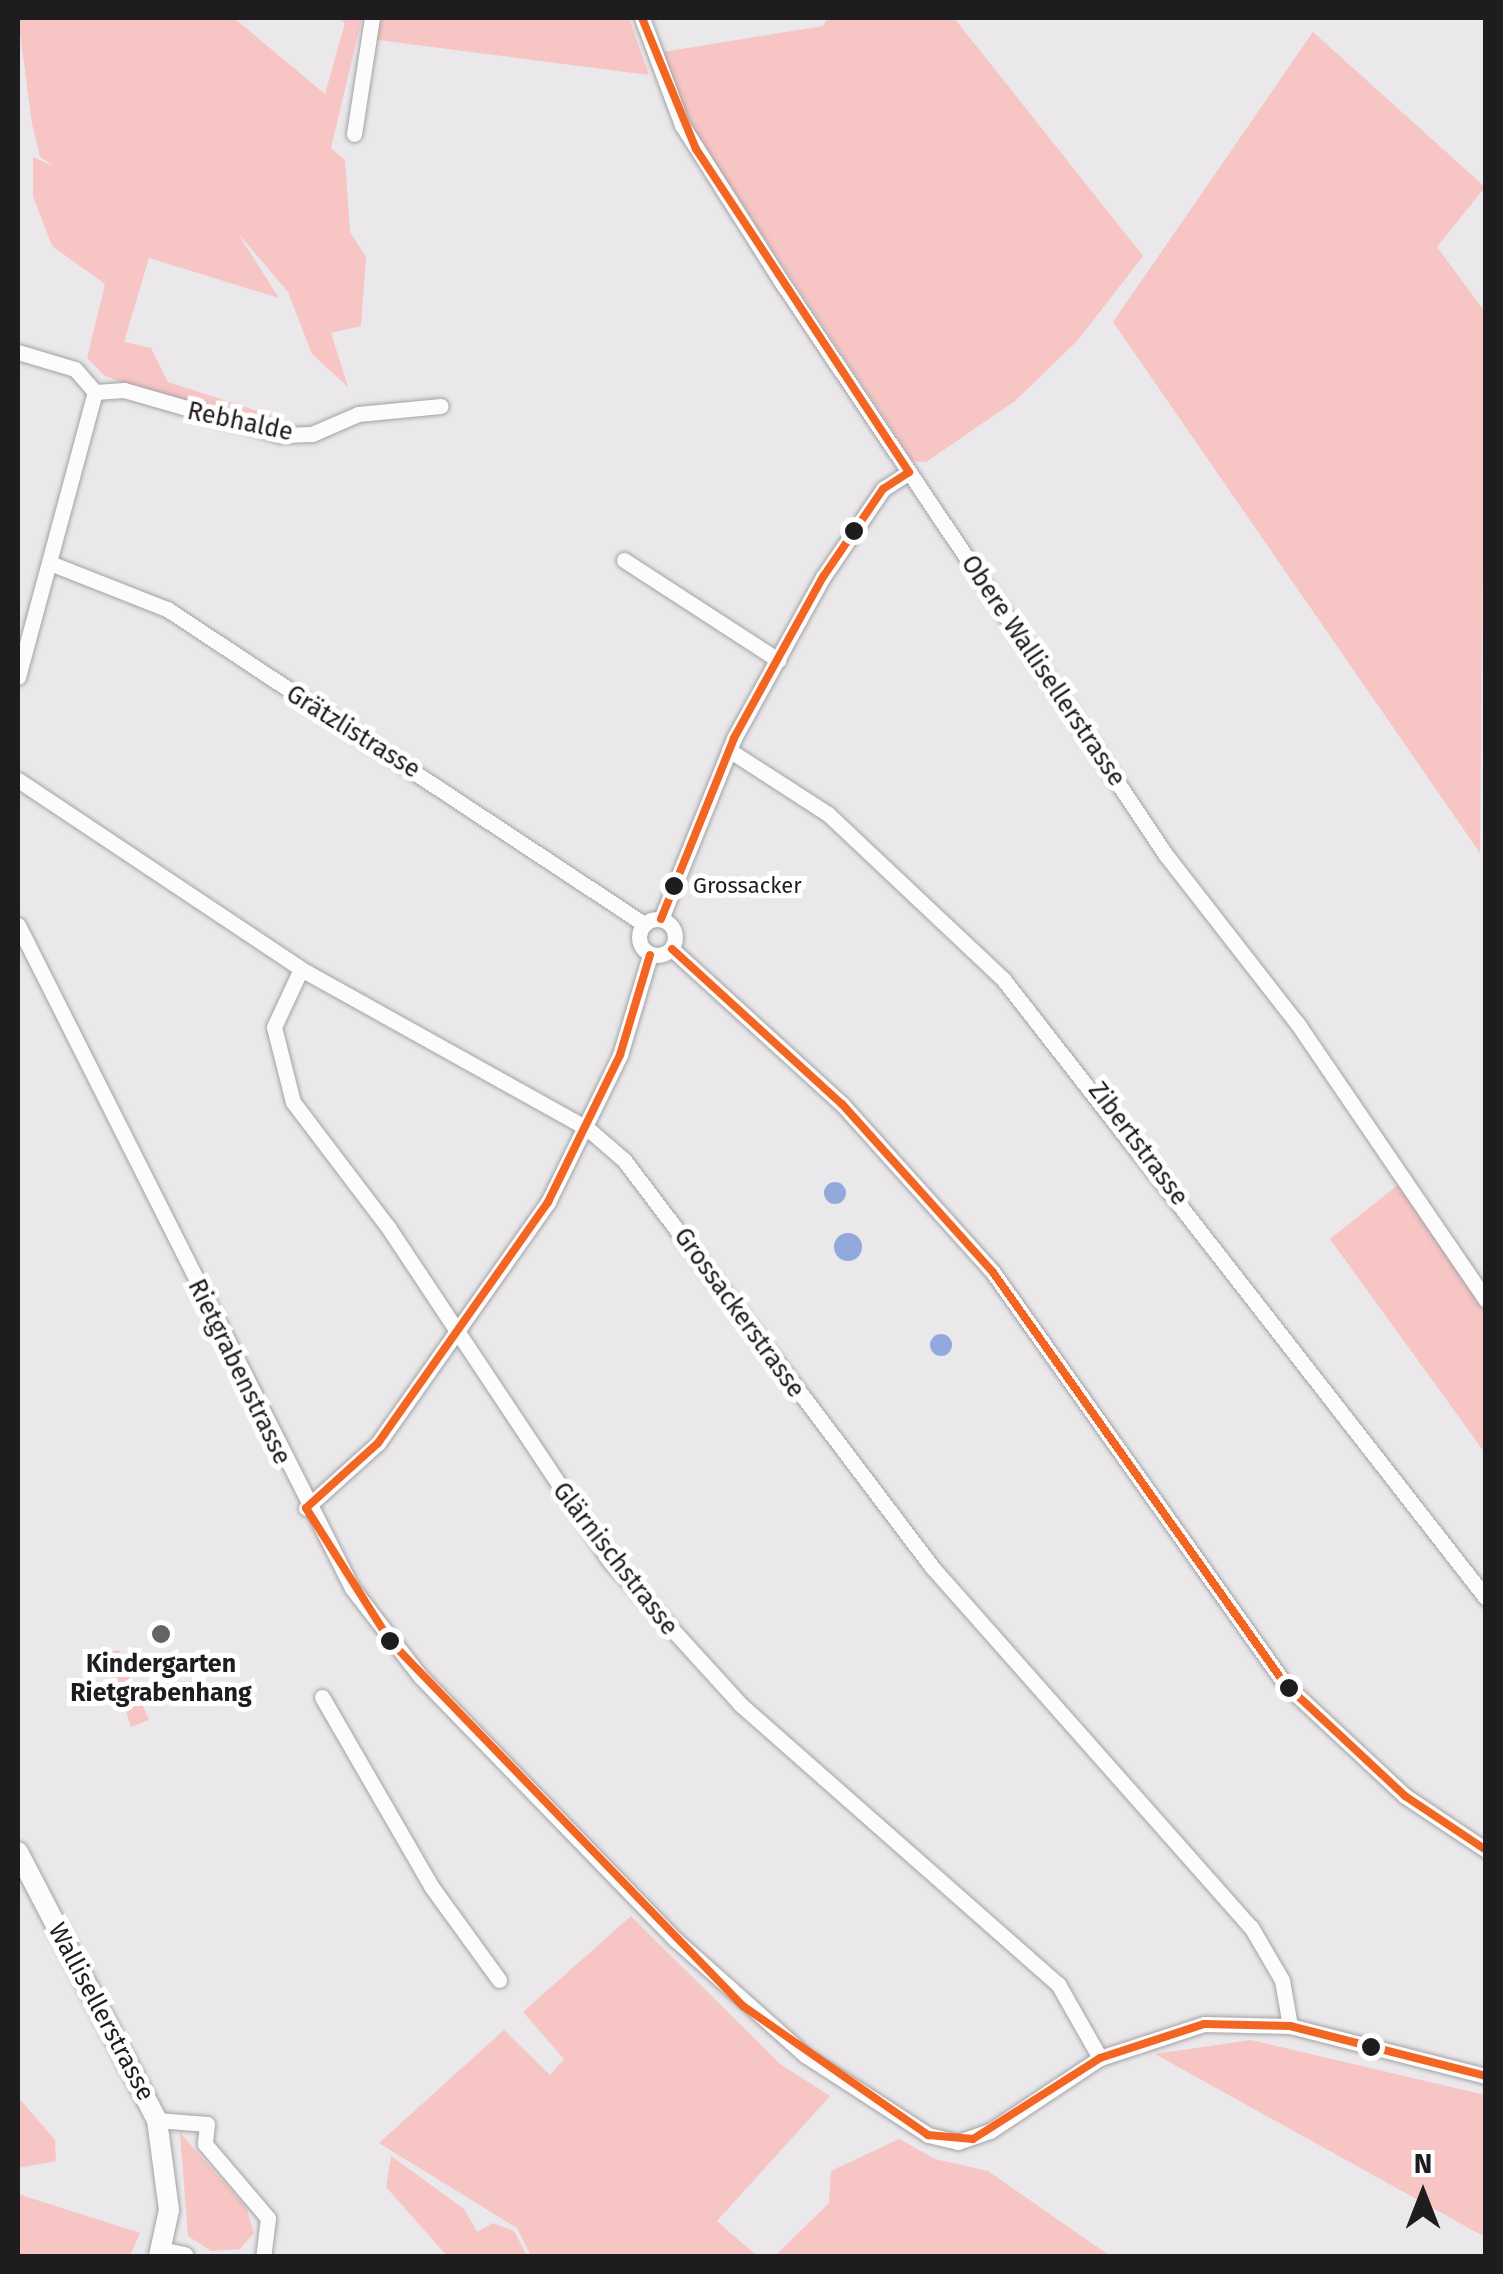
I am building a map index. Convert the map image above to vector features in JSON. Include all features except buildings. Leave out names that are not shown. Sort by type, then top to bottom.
[{"type":"main road","name":"Wallisellerstrasse","points":[[18,1852],[157,2120],[169,2210],[160,2254]]},
{"type":"street","points":[[354,134],[372,18]]},
{"type":"street","name":"Obere Wallisellerstrasse","points":[[642,18],[696,150],[1166,855],[1297,1023],[1486,1300]]},
{"type":"street","points":[[18,352],[76,369],[95,392],[18,677]]},
{"type":"street","name":"Rebhalde","points":[[95,392],[124,390],[281,436],[312,434],[358,414],[441,406]]},
{"type":"street","points":[[661,920],[729,750],[778,660],[861,520],[909,472]]},
{"type":"street","points":[[624,560],[778,660]]},
{"type":"street","name":"Grätzlistrasse","points":[[50,563],[166,609],[644,924]]},
{"type":"street","name":"Zibertstrasse","points":[[729,750],[866,846],[1003,979],[1486,1598]]},
{"type":"street","name":"Grossackerstrasse","points":[[18,780],[301,970],[587,1128],[639,1176],[932,1567],[1251,1927],[1282,1980],[1290,2026]]},
{"type":"street","points":[[650,954],[638,938],[644,924],[661,920]]},
{"type":"street","points":[[661,920],[674,931],[672,949]]},
{"type":"street","name":"Rietgrabenstrasse","points":[[18,925],[306,1508],[352,1588],[420,1676],[676,1940],[805,2055],[917,2128],[958,2142],[990,2131],[1100,2058],[1204,2024],[1290,2026],[1486,2076]]},
{"type":"street","points":[[650,954],[672,949]]},
{"type":"street","points":[[672,949],[842,1104],[992,1272],[1285,1684],[1405,1796],[1486,1850]]},
{"type":"street","points":[[306,1508],[362,1462],[548,1202],[587,1128],[650,954]]},
{"type":"street","name":"Glärnischstrasse","points":[[301,970],[274,1028],[280,1075],[589,1532],[668,1629],[1047,1973],[1100,2058]]},
{"type":"street","points":[[322,1697],[431,1886],[498,1980]]},
{"type":"street","name":"Wallisellerstrasse","points":[[157,2120],[207,2124],[206,2144],[268,2218],[263,2256]]},
{"type":"street","points":[[160,2254],[184,2256]]},
{"type":"shaded area","points":[[18,18],[234,18],[325,94],[345,23],[338,18],[362,18],[331,148],[345,160],[350,232],[366,257],[361,326],[331,333],[348,387],[312,354],[288,292],[237,232],[279,298],[149,258],[124,342],[151,348],[168,382],[292,422],[192,407],[105,376],[87,358],[105,284],[52,246],[33,196],[33,157],[54,166],[40,157]]},
{"type":"shaded area","points":[[377,18],[629,18],[649,75],[370,39]]},
{"type":"shaded area","points":[[828,18],[954,18],[1143,256],[1078,340],[1015,401],[926,462],[913,461],[687,122],[663,52],[823,26]]},
{"type":"shaded area","points":[[1313,32],[1485,187],[1437,247],[1485,312],[1480,853],[1113,322]]},
{"type":"shaded area","points":[[1399,1184],[1485,1312],[1485,1453],[1330,1239]]},
{"type":"shaded area","points":[[119,1650],[149,1720],[131,1727],[108,1653]]},
{"type":"shaded area","points":[[631,1916],[780,2064],[830,2096],[717,2221],[757,2256],[531,2256],[517,2228],[379,2143],[504,2030],[550,2075],[564,2059],[523,2012]]},
{"type":"shaded area","points":[[1251,2040],[1485,2095],[1485,2237],[1155,2054]]},
{"type":"shaded area","points":[[18,2097],[55,2140],[56,2161],[18,2168]]},
{"type":"shaded area","points":[[180,2133],[246,2207],[254,2233],[240,2249],[211,2251],[188,2236]]},
{"type":"shaded area","points":[[899,2139],[935,2159],[988,2171],[1110,2256],[775,2256],[829,2203],[831,2171]]},
{"type":"shaded area","points":[[391,2156],[464,2209],[477,2232],[493,2223],[514,2231],[527,2256],[447,2256],[386,2187]]},
{"type":"shaded area","points":[[18,2194],[140,2233],[130,2256],[18,2256]]},
{"type":"water","points":[[835,1182],[843,1185],[843,1201],[835,1204],[827,1201],[824,1193],[827,1185]]},
{"type":"water","points":[[848,1233],[858,1237],[862,1247],[858,1257],[848,1261],[838,1257],[834,1247],[838,1237]]},
{"type":"water","points":[[941,1334],[949,1337],[949,1353],[941,1356],[933,1353],[930,1345],[933,1337]]},
{"type":"transit line","points":[[642,18],[696,149],[909,472]]},
{"type":"transit line","points":[[661,919],[734,738],[823,577],[883,489],[909,472]]},
{"type":"transit line","points":[[672,949],[842,1104],[992,1271],[1285,1684],[1405,1796],[1486,1850]]},
{"type":"transit line","points":[[650,955],[620,1055],[548,1202],[378,1443],[306,1508],[390,1641],[743,2006],[928,2135],[973,2139],[1100,2058],[1204,2024],[1290,2026],[1486,2076]]},
{"type":"place","name":"Grossacker","points":[[674,886]]},
{"type":"place","name":"Kindergarten Rietgrabenhang","points":[[161,1634]]}]
